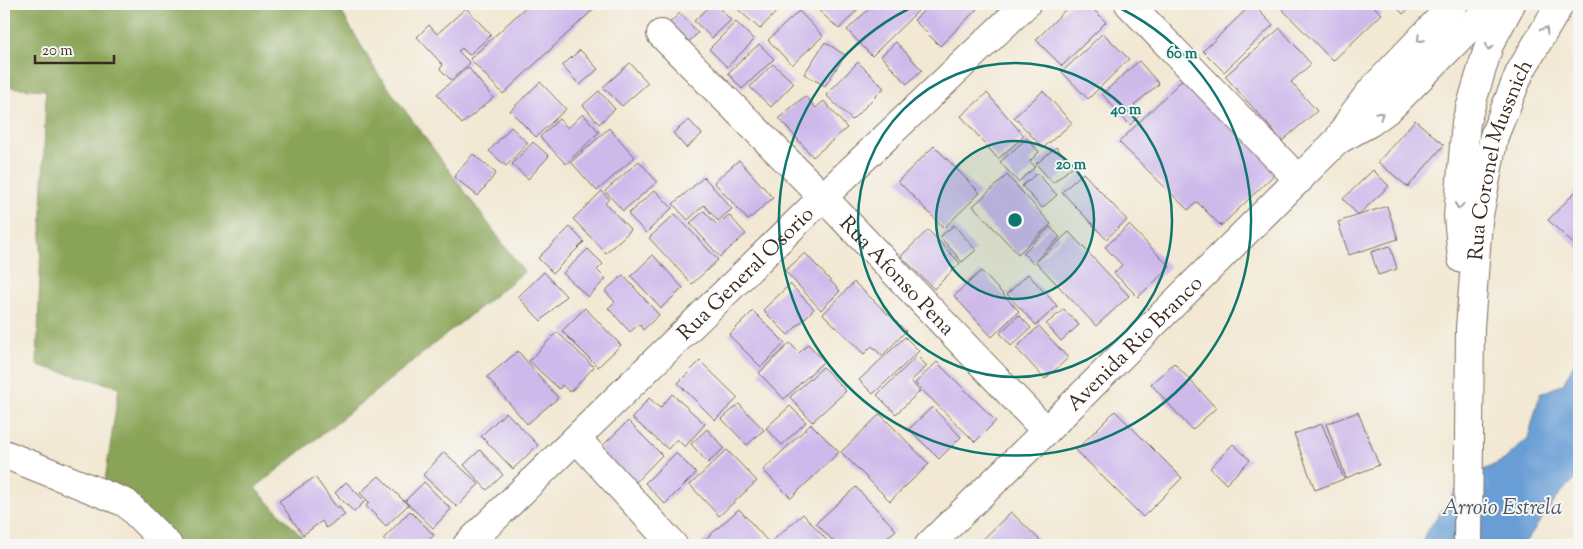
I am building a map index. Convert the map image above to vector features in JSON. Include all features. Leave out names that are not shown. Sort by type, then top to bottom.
[{"type":"street","name":"Rua General Osorio","points":[[467,545],[823,197],[1026,4]]},
{"type":"street","points":[[1129,4],[1299,180]]},
{"type":"street","name":"Avenida Rio Branco","points":[[929,545],[1338,140],[1353,115],[1371,91],[1454,4]]},
{"type":"street","name":"Avenida Rio Branco","points":[[1338,140],[1371,122],[1390,108],[1493,4]]},
{"type":"street","name":"Rua Coronel Mussnich","points":[[1470,331],[1458,216],[1466,122],[1489,46],[1511,4]]},
{"type":"street","name":"Rua Coronel Mussnich","points":[[1468,545],[1470,331],[1478,221],[1494,136],[1520,72],[1560,4]]},
{"type":"street","name":"Rua Afonso Pena","points":[[661,34],[823,197],[1046,431]]},
{"type":"street","points":[[576,439],[673,545]]},
{"type":"street","points":[[4,454],[126,503],[168,545]]},
{"type":"green space","points":[[4,4],[337,4],[376,71],[524,272],[255,488],[310,545],[158,545],[103,494],[119,387],[37,365],[46,90],[4,87]]},
{"type":"water","name":"Arroio Estrela","points":[[1579,354],[1579,475],[1560,494],[1523,545],[1422,545],[1425,534],[1456,490],[1481,471],[1504,460],[1528,438],[1540,394],[1563,384]]},
{"type":"building","points":[[529,4],[599,4],[503,94],[470,59]]},
{"type":"building","points":[[712,4],[715,4],[731,20],[712,38],[694,21]]},
{"type":"building","points":[[732,4],[775,4],[780,8],[760,29]]},
{"type":"building","points":[[863,4],[839,29],[813,5]]},
{"type":"building","points":[[874,4],[912,4],[919,10],[872,56],[847,30]]},
{"type":"building","points":[[931,4],[972,4],[977,9],[940,46],[914,20]]},
{"type":"building","points":[[1071,4],[1088,4],[1106,22],[1062,66],[1036,40]]},
{"type":"building","points":[[1252,4],[1273,25],[1224,72],[1203,51]]},
{"type":"building","points":[[1277,4],[1371,4],[1382,14],[1333,61]]},
{"type":"building","points":[[1394,4],[1415,4],[1403,14]]},
{"type":"building","points":[[466,8],[491,35],[469,55],[462,48],[458,51],[470,63],[451,80],[440,69],[443,65],[417,37],[429,25],[437,34]]},
{"type":"building","points":[[799,11],[823,36],[792,65],[768,40]]},
{"type":"building","points":[[680,13],[698,33],[685,45],[667,25]]},
{"type":"building","points":[[736,22],[754,40],[727,67],[709,49]]},
{"type":"building","points":[[1280,28],[1311,64],[1291,82],[1317,111],[1282,141],[1225,76]]},
{"type":"building","points":[[1103,33],[1129,59],[1088,99],[1062,72]]},
{"type":"building","points":[[825,42],[845,55],[825,86],[804,74]]},
{"type":"building","points":[[896,42],[922,70],[907,84],[881,56]]},
{"type":"building","points":[[759,44],[774,59],[742,89],[728,73]]},
{"type":"building","points":[[580,50],[598,69],[580,85],[562,66]]},
{"type":"building","points":[[1139,61],[1159,84],[1134,105],[1142,113],[1130,125],[1102,94]]},
{"type":"building","points":[[858,62],[884,88],[852,120],[826,95]]},
{"type":"building","points":[[630,63],[648,83],[622,106],[603,87]]},
{"type":"building","points":[[773,64],[794,83],[771,107],[750,87]]},
{"type":"building","points":[[468,67],[493,98],[462,124],[437,94]]},
{"type":"building","points":[[1184,78],[1278,171],[1221,226],[1197,202],[1188,210],[1119,142]]},
{"type":"building","points":[[540,82],[566,109],[536,137],[510,111]]},
{"type":"building","points":[[599,91],[615,109],[599,124],[583,105]]},
{"type":"building","points":[[1043,91],[1072,123],[1043,148],[1014,117]]},
{"type":"building","points":[[987,93],[1024,136],[998,159],[961,116]]},
{"type":"building","points":[[805,96],[816,108],[824,101],[847,128],[813,157],[779,118]]},
{"type":"building","points":[[583,114],[599,132],[566,164],[540,137],[559,119],[568,128]]},
{"type":"building","points":[[689,120],[702,134],[686,148],[673,133]]},
{"type":"building","points":[[1415,120],[1444,145],[1408,187],[1378,162]]},
{"type":"building","points":[[511,127],[528,143],[506,166],[489,151]]},
{"type":"building","points":[[609,128],[635,157],[597,191],[571,162]]},
{"type":"building","points":[[1027,138],[1039,152],[1030,161],[1035,167],[1018,182],[1000,162]]},
{"type":"building","points":[[533,142],[549,156],[528,179],[512,164]]},
{"type":"building","points":[[934,146],[980,193],[944,228],[898,181]]},
{"type":"building","points":[[1056,147],[1073,166],[1053,183],[1036,164]]},
{"type":"building","points":[[473,154],[496,173],[478,196],[454,177]]},
{"type":"building","points":[[739,160],[773,198],[748,220],[714,182]]},
{"type":"building","points":[[639,161],[657,182],[623,211],[605,191]]},
{"type":"building","points":[[1373,170],[1389,186],[1358,215],[1343,199]]},
{"type":"building","points":[[1037,173],[1057,195],[1042,208],[1022,186]]},
{"type":"building","points":[[1083,173],[1127,220],[1106,239],[1062,192]]},
{"type":"building","points":[[1007,175],[1051,224],[1018,254],[973,206]]},
{"type":"building","points":[[704,177],[732,209],[718,221],[704,205],[688,220],[673,204]]},
{"type":"building","points":[[1579,188],[1579,249],[1548,220]]},
{"type":"building","points":[[655,190],[672,208],[646,233],[628,214]]},
{"type":"building","points":[[602,191],[609,199],[605,203],[631,230],[606,253],[573,219]]},
{"type":"building","points":[[1387,206],[1398,239],[1349,255],[1338,222]]},
{"type":"building","points":[[704,211],[717,225],[729,215],[746,234],[720,257],[690,223]]},
{"type":"building","points":[[675,214],[718,260],[692,284],[649,238]]},
{"type":"building","points":[[954,225],[976,250],[962,262],[940,237]]},
{"type":"building","points":[[1129,225],[1170,267],[1138,297],[1114,273],[1122,265],[1105,247]]},
{"type":"building","points":[[570,227],[584,242],[553,273],[538,258]]},
{"type":"building","points":[[1050,227],[1060,237],[1033,263],[1023,253]]},
{"type":"building","points":[[928,230],[960,263],[934,289],[901,256]]},
{"type":"building","points":[[1069,232],[1129,296],[1096,326],[1036,262]]},
{"type":"building","points":[[1390,246],[1397,269],[1378,275],[1371,252]]},
{"type":"building","points":[[588,249],[603,264],[597,270],[606,279],[588,297],[563,273]]},
{"type":"building","points":[[805,253],[840,291],[821,310],[785,271]]},
{"type":"building","points":[[653,255],[683,288],[661,308],[631,276]]},
{"type":"building","points":[[981,271],[1019,311],[992,337],[954,296]]},
{"type":"building","points":[[544,272],[566,296],[541,321],[518,297]]},
{"type":"building","points":[[1028,274],[1057,306],[1036,325],[1007,294]]},
{"type":"building","points":[[623,275],[659,315],[643,330],[639,324],[630,332],[608,308],[615,302],[605,291]]},
{"type":"building","points":[[854,282],[906,331],[882,356],[872,346],[864,354],[823,314]]},
{"type":"building","points":[[790,284],[814,309],[788,335],[763,310]]},
{"type":"building","points":[[585,308],[621,345],[598,367],[562,331]]},
{"type":"building","points":[[1064,309],[1079,325],[1061,341],[1046,324]]},
{"type":"building","points":[[753,311],[785,343],[761,367],[729,335]]},
{"type":"building","points":[[1019,315],[1031,328],[1011,346],[1000,333]]},
{"type":"building","points":[[1039,326],[1068,358],[1045,379],[1016,348]]},
{"type":"building","points":[[557,332],[594,367],[570,392],[562,385],[559,389],[529,361]]},
{"type":"building","points":[[905,337],[919,351],[873,394],[859,380]]},
{"type":"building","points":[[790,343],[799,353],[808,344],[824,361],[784,399],[759,373]]},
{"type":"building","points":[[518,351],[558,398],[527,424],[487,377]]},
{"type":"building","points":[[917,356],[927,366],[911,381],[920,391],[896,414],[877,395]]},
{"type":"building","points":[[700,361],[738,398],[715,420],[678,383]]},
{"type":"building","points":[[937,362],[996,421],[975,442],[915,383]]},
{"type":"building","points":[[1174,363],[1216,408],[1192,430],[1151,384]]},
{"type":"building","points":[[823,367],[846,391],[812,422],[790,397]]},
{"type":"building","points":[[672,394],[705,424],[685,447],[677,439],[668,449],[632,418],[649,398],[660,408]]},
{"type":"building","points":[[739,404],[764,430],[747,445],[722,419]]},
{"type":"building","points":[[790,406],[806,422],[782,445],[766,428]]},
{"type":"building","points":[[932,407],[961,437],[939,459],[909,429]]},
{"type":"building","points":[[1115,411],[1182,478],[1143,517],[1076,450]]},
{"type":"building","points":[[506,412],[538,445],[513,469],[481,436]]},
{"type":"building","points":[[1358,412],[1379,465],[1346,478],[1326,424]]},
{"type":"building","points":[[880,414],[929,464],[890,501],[841,452]]},
{"type":"building","points":[[628,421],[662,455],[632,486],[597,451]]},
{"type":"building","points":[[811,424],[839,452],[791,498],[763,470]]},
{"type":"building","points":[[1322,424],[1344,479],[1315,490],[1294,434]]},
{"type":"building","points":[[707,429],[724,448],[708,463],[691,444]]},
{"type":"building","points":[[1233,444],[1250,460],[1226,484],[1210,468]]},
{"type":"building","points":[[480,450],[503,475],[487,490],[464,465]]},
{"type":"building","points":[[727,450],[757,481],[719,516],[690,485]]},
{"type":"building","points":[[444,452],[479,484],[457,507],[423,475]]},
{"type":"building","points":[[676,453],[696,473],[665,504],[645,483]]},
{"type":"building","points":[[379,476],[408,505],[386,526],[366,506],[369,502],[360,493]]},
{"type":"building","points":[[315,477],[337,508],[339,506],[345,515],[326,528],[322,521],[303,535],[279,501]]},
{"type":"building","points":[[346,482],[365,501],[354,512],[335,493]]},
{"type":"building","points":[[424,482],[451,509],[433,528],[405,501]]},
{"type":"building","points":[[856,487],[896,530],[879,545],[837,545],[816,523]]},
{"type":"building","points":[[739,509],[771,545],[699,545]]},
{"type":"building","points":[[410,511],[434,535],[424,545],[390,545],[383,539]]},
{"type":"building","points":[[1011,512],[1045,545],[977,545]]},
{"type":"building","points":[[803,514],[831,545],[774,545],[771,542]]}]
